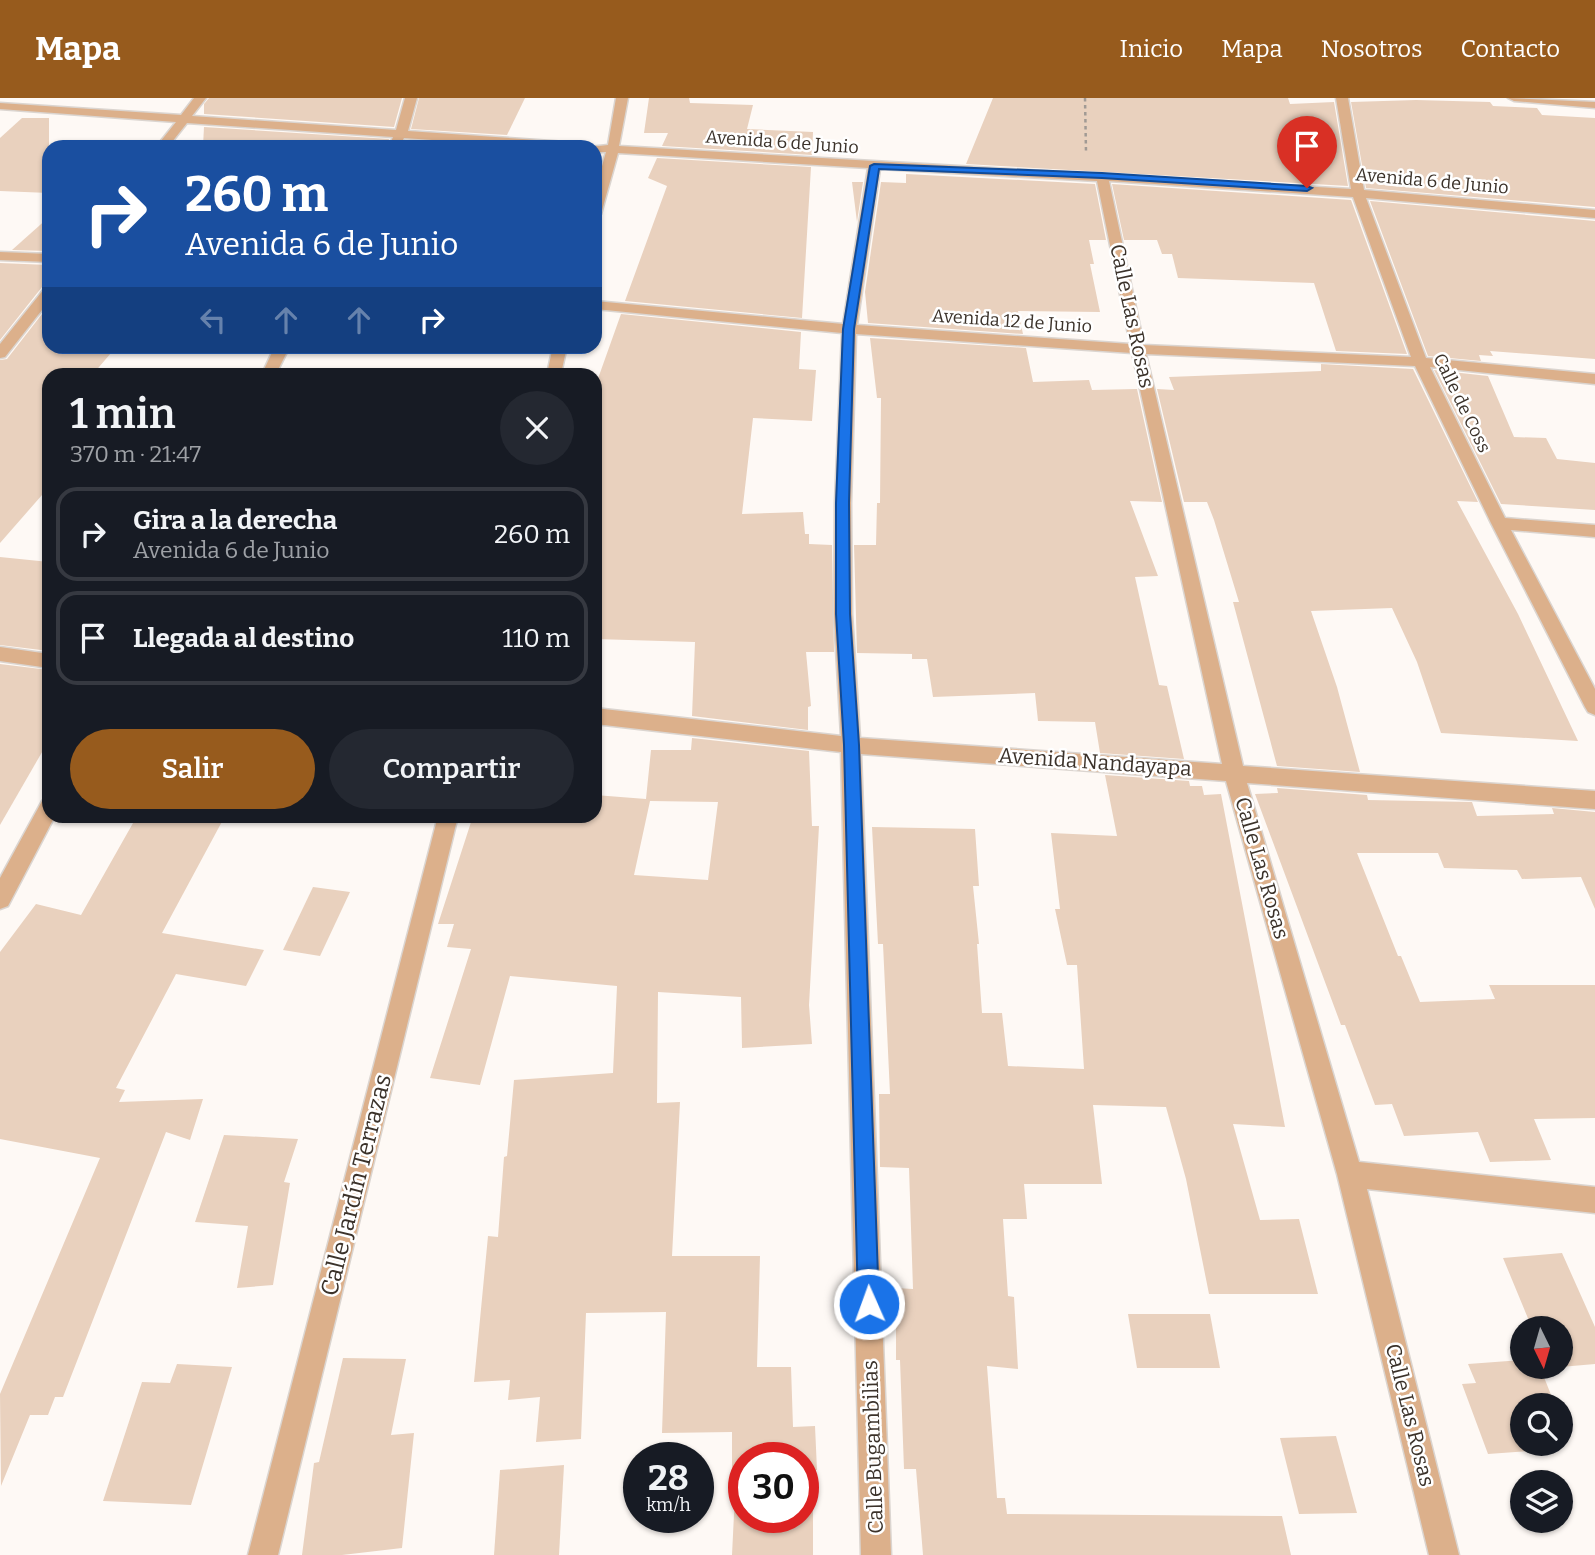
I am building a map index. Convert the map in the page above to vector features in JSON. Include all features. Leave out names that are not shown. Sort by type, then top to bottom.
[{"type":"street","points":[[167,140],[200,98]]},
{"type":"street","points":[[397,140],[411,98]]},
{"type":"street","points":[[602,189],[613,149],[622,98]]},
{"type":"street","name":"Calle de Coss","points":[[1342,98],[1359,192],[1419,362],[1595,708]]},
{"type":"street","points":[[1514,98],[1595,104]]},
{"type":"street","points":[[0,106],[182,121],[484,140]]},
{"type":"street","name":"Avenida 6 de Junio","points":[[602,148],[1359,192],[1595,214]]},
{"type":"street","name":"Calle Bugambilias","points":[[874,166],[849,329],[843,503],[843,614],[851,745],[876,1555]]},
{"type":"street","name":"Calle Las Rosas","points":[[1102,176],[1138,349],[1234,772],[1350,1174],[1444,1555]]},
{"type":"street","points":[[0,256],[42,258]]},
{"type":"street","points":[[0,354],[42,301]]},
{"type":"street","name":"Avenida 12 de Junio","points":[[602,306],[849,329],[1138,349],[1419,362],[1595,379]]},
{"type":"street","points":[[1499,523],[1595,531]]},
{"type":"street","points":[[0,654],[42,660]]},
{"type":"street","name":"Avenida Nandayapa","points":[[602,717],[851,745],[1595,800]]},
{"type":"street","points":[[0,899],[42,820]]},
{"type":"street","name":"Calle Jardín Terrazas","points":[[263,1555],[447,823]]},
{"type":"street","points":[[1350,1174],[1595,1200]]},
{"type":"path","points":[[1085,98],[1086,165],[1102,176]]},
{"type":"building","points":[[209,98],[402,98],[394,127],[204,114],[204,104]]},
{"type":"building","points":[[419,98],[525,98],[507,135],[411,129]]},
{"type":"building","points":[[649,98],[689,98],[690,103],[753,105],[747,129],[813,132],[812,155],[662,146],[668,133],[644,133]]},
{"type":"building","points":[[993,98],[1288,98],[1290,104],[1334,102],[1348,186],[966,164]]},
{"type":"building","points":[[1351,102],[1490,102],[1493,106],[1537,108],[1542,115],[1595,118],[1595,207],[1366,188]]},
{"type":"building","points":[[22,118],[49,118],[49,140],[42,140],[42,193],[0,191],[0,138]]},
{"type":"building","points":[[204,127],[389,139],[389,140],[203,140]]},
{"type":"building","points":[[657,158],[811,167],[802,318],[625,301],[667,186],[648,178]]},
{"type":"building","points":[[906,174],[1095,184],[1106,240],[1089,240],[1094,264],[1090,264],[1100,312],[1018,311],[1023,334],[868,323],[865,292],[881,182],[906,183]]},
{"type":"building","points":[[852,182],[863,182],[857,222]]},
{"type":"building","points":[[1112,184],[1351,200],[1407,354],[1336,351],[1314,283],[1178,278],[1172,254],[1162,254],[1157,240],[1124,240]]},
{"type":"building","points":[[1370,201],[1595,221],[1595,359],[1490,351],[1493,356],[1479,355],[1481,361],[1428,356]]},
{"type":"building","points":[[42,223],[42,251],[12,250]]},
{"type":"building","points":[[0,263],[42,265],[42,287],[0,340]]},
{"type":"building","points":[[42,314],[42,354],[110,354],[98,368],[42,368],[42,495],[0,543],[0,360],[7,359]]},
{"type":"building","points":[[621,314],[801,332],[799,369],[816,370],[812,421],[753,418],[742,514],[803,512],[809,544],[832,545],[834,652],[806,652],[811,706],[808,707],[808,730],[692,716],[695,642],[602,639],[602,368]]},
{"type":"building","points":[[870,338],[1026,348],[1033,382],[1089,380],[1092,390],[1137,389],[1162,502],[1130,501],[1158,576],[1135,577],[1159,685],[1167,686],[1184,759],[1100,753],[1095,722],[1038,721],[1035,693],[933,697],[927,659],[912,659],[912,654],[857,653],[854,545],[876,545],[877,503],[880,503],[881,398],[877,398]]},
{"type":"building","points":[[1321,364],[1413,369],[1478,502],[1457,501],[1518,614],[1578,741],[1441,733],[1417,662],[1392,608],[1311,611],[1337,687],[1360,772],[1277,766],[1233,602],[1239,602],[1214,520],[1207,502],[1184,502],[1157,389],[1174,390],[1169,377],[1321,371]]},
{"type":"building","points":[[1434,370],[1488,376],[1514,437],[1546,438],[1557,459],[1595,463],[1595,510],[1501,504]]},
{"type":"building","points":[[0,557],[42,561],[42,650],[0,645]]},
{"type":"building","points":[[0,664],[42,669],[42,752],[0,825]]},
{"type":"building","points":[[692,738],[809,751],[812,826],[819,826],[809,1005],[812,1044],[742,1048],[741,997],[658,992],[657,1103],[680,1102],[672,1256],[760,1256],[757,1367],[791,1367],[793,1427],[815,1426],[816,1442],[732,1442],[732,1432],[662,1433],[666,1312],[586,1313],[581,1439],[536,1442],[540,1397],[508,1400],[510,1380],[474,1382],[488,1236],[498,1237],[504,1157],[507,1156],[514,1080],[613,1073],[617,986],[510,976],[480,1085],[430,1078],[471,949],[447,947],[454,924],[438,924],[471,823],[602,823],[602,796],[646,799],[651,750],[691,750]],"holes":[[[650,801],[718,802],[708,880],[634,875]]]},
{"type":"building","points":[[1105,775],[1189,781],[1190,786],[1202,786],[1204,795],[1221,794],[1285,1127],[1233,1124],[1260,1220],[1299,1219],[1318,1294],[1209,1294],[1186,1179],[1166,1107],[1093,1105],[1102,1184],[1024,1184],[1027,1219],[1003,1219],[1008,1296],[1014,1297],[1018,1369],[987,1366],[997,1498],[1005,1498],[1007,1514],[1282,1516],[1291,1555],[923,1555],[916,1469],[904,1469],[900,1360],[896,1360],[896,1288],[913,1289],[909,1168],[880,1167],[879,1094],[890,1094],[883,944],[878,944],[872,827],[975,829],[979,886],[973,886],[982,1013],[1002,1013],[1008,1066],[1084,1069],[1077,965],[1067,965],[1055,909],[1060,909],[1051,833],[1117,836]]},
{"type":"building","points":[[1277,788],[1367,795],[1368,800],[1472,802],[1477,816],[1554,814],[1552,808],[1595,812],[1595,909],[1581,877],[1522,879],[1517,870],[1444,868],[1438,853],[1357,853],[1398,956],[1401,956],[1420,1002],[1495,999],[1489,985],[1595,985],[1595,1118],[1534,1119],[1551,1160],[1490,1162],[1478,1132],[1404,1136],[1392,1104],[1375,1105],[1345,1025],[1341,1025],[1255,794],[1278,793]]},
{"type":"building","points":[[133,823],[221,823],[162,933],[264,950],[246,986],[176,974],[116,1088],[125,1090],[119,1102],[203,1099],[190,1140],[166,1132],[63,1397],[55,1397],[48,1415],[30,1415],[1,1486],[0,1394],[100,1158],[0,1139],[0,952],[36,904],[81,915]]},
{"type":"building","points":[[313,887],[350,892],[320,956],[283,950]]},
{"type":"building","points":[[224,1135],[298,1139],[284,1182],[290,1183],[273,1285],[237,1288],[248,1226],[195,1222]]},
{"type":"building","points":[[1562,1253],[1595,1327],[1595,1364],[1573,1366],[1573,1316],[1527,1316],[1503,1258]]},
{"type":"building","points":[[1128,1314],[1210,1314],[1220,1368],[1137,1368]]},
{"type":"building","points":[[343,1358],[406,1359],[391,1435],[414,1433],[402,1548],[342,1555],[302,1555],[314,1463],[319,1462]]},
{"type":"building","points":[[1510,1361],[1510,1379],[1545,1379],[1550,1393],[1510,1393],[1510,1452],[1488,1454],[1462,1384],[1476,1383],[1468,1364]]},
{"type":"building","points":[[177,1364],[232,1367],[191,1505],[103,1501],[142,1382],[170,1383]]},
{"type":"building","points":[[1336,1436],[1357,1513],[1299,1514],[1280,1438]]},
{"type":"building","points":[[564,1465],[559,1555],[494,1555],[500,1470]]},
{"type":"building","points":[[733,1533],[813,1533],[813,1555],[732,1555]]},
{"type":"route","points":[[869,1304],[851,745],[843,614],[843,503],[849,329],[874,166],[1307,188]]}]
